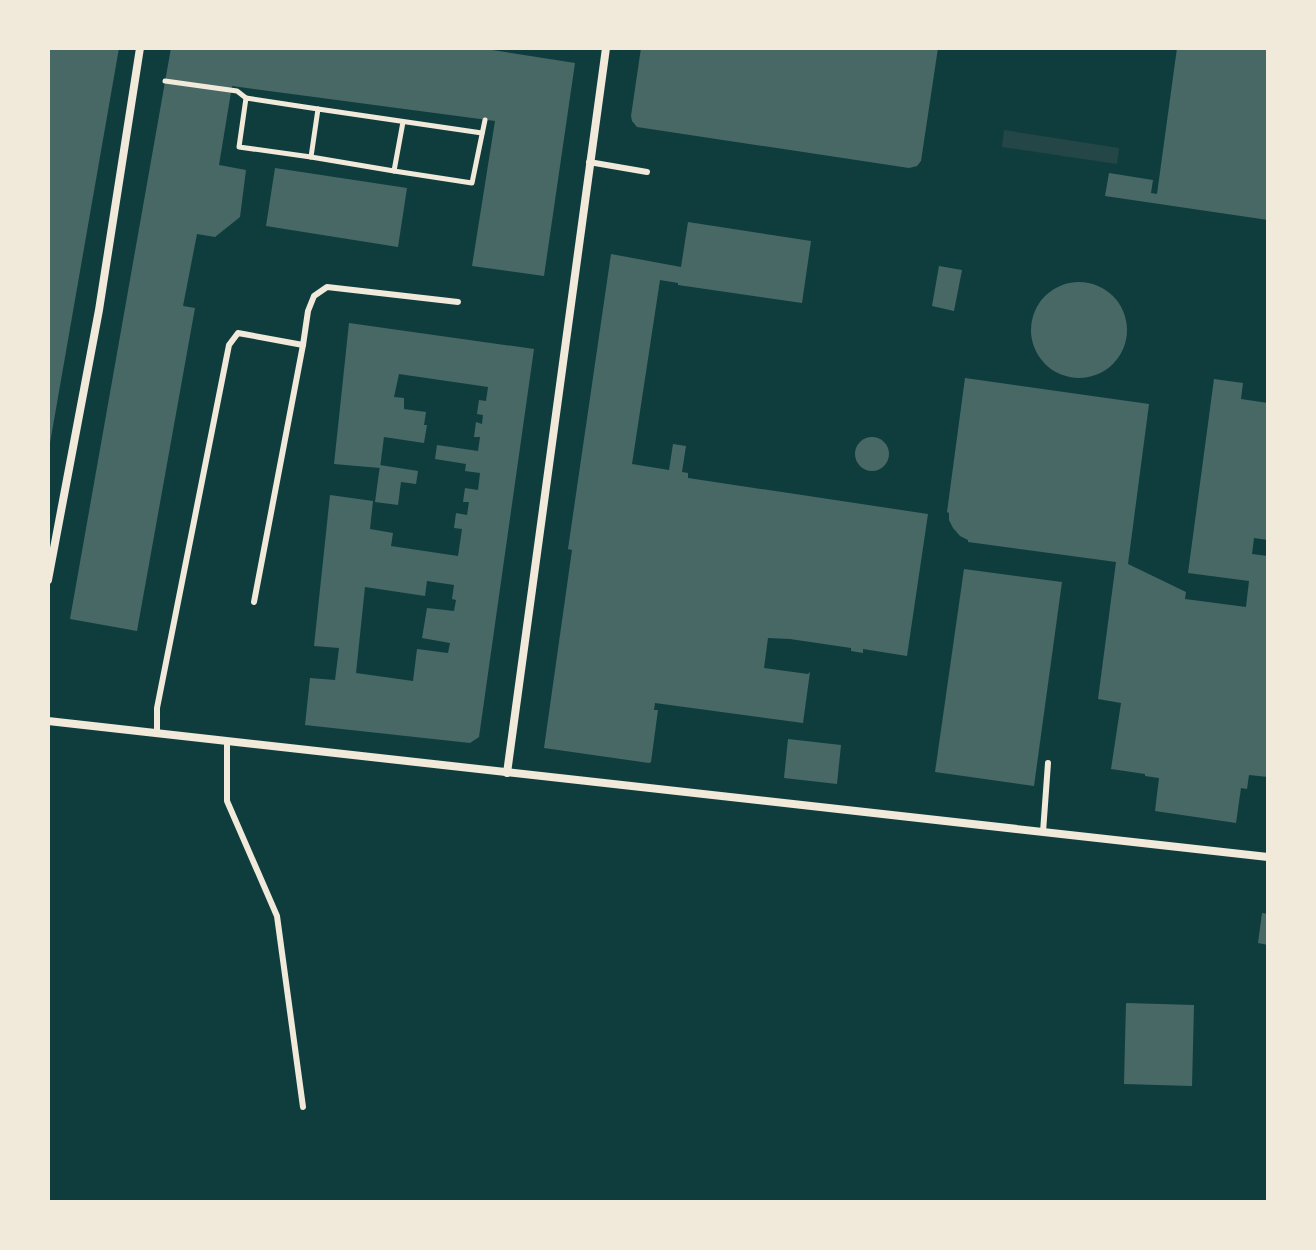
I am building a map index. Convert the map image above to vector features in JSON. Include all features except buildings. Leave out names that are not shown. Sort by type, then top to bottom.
[{"type":"street","points":[[48,580],[99,310],[140,48]]},
{"type":"street","points":[[507,773],[606,48]]},
{"type":"street","points":[[48,721],[1268,857]]},
{"type":"lane","points":[[589,162],[647,172]]},
{"type":"lane","points":[[254,602],[308,311],[314,296],[327,287],[458,302]]},
{"type":"lane","points":[[157,733],[157,708],[229,345],[238,333],[303,345]]},
{"type":"lane","points":[[227,741],[227,801],[277,916],[303,1107]]},
{"type":"lane","points":[[1043,832],[1048,763]]},
{"type":"path","points":[[165,81],[237,91],[246,98],[482,133]]},
{"type":"path","points":[[246,98],[239,147],[472,183],[485,120]]},
{"type":"path","points":[[311,157],[318,109]]},
{"type":"path","points":[[394,171],[403,122]]},
{"type":"shaded area","points":[[1004,130],[1119,148],[1117,164],[1002,147]]}]
